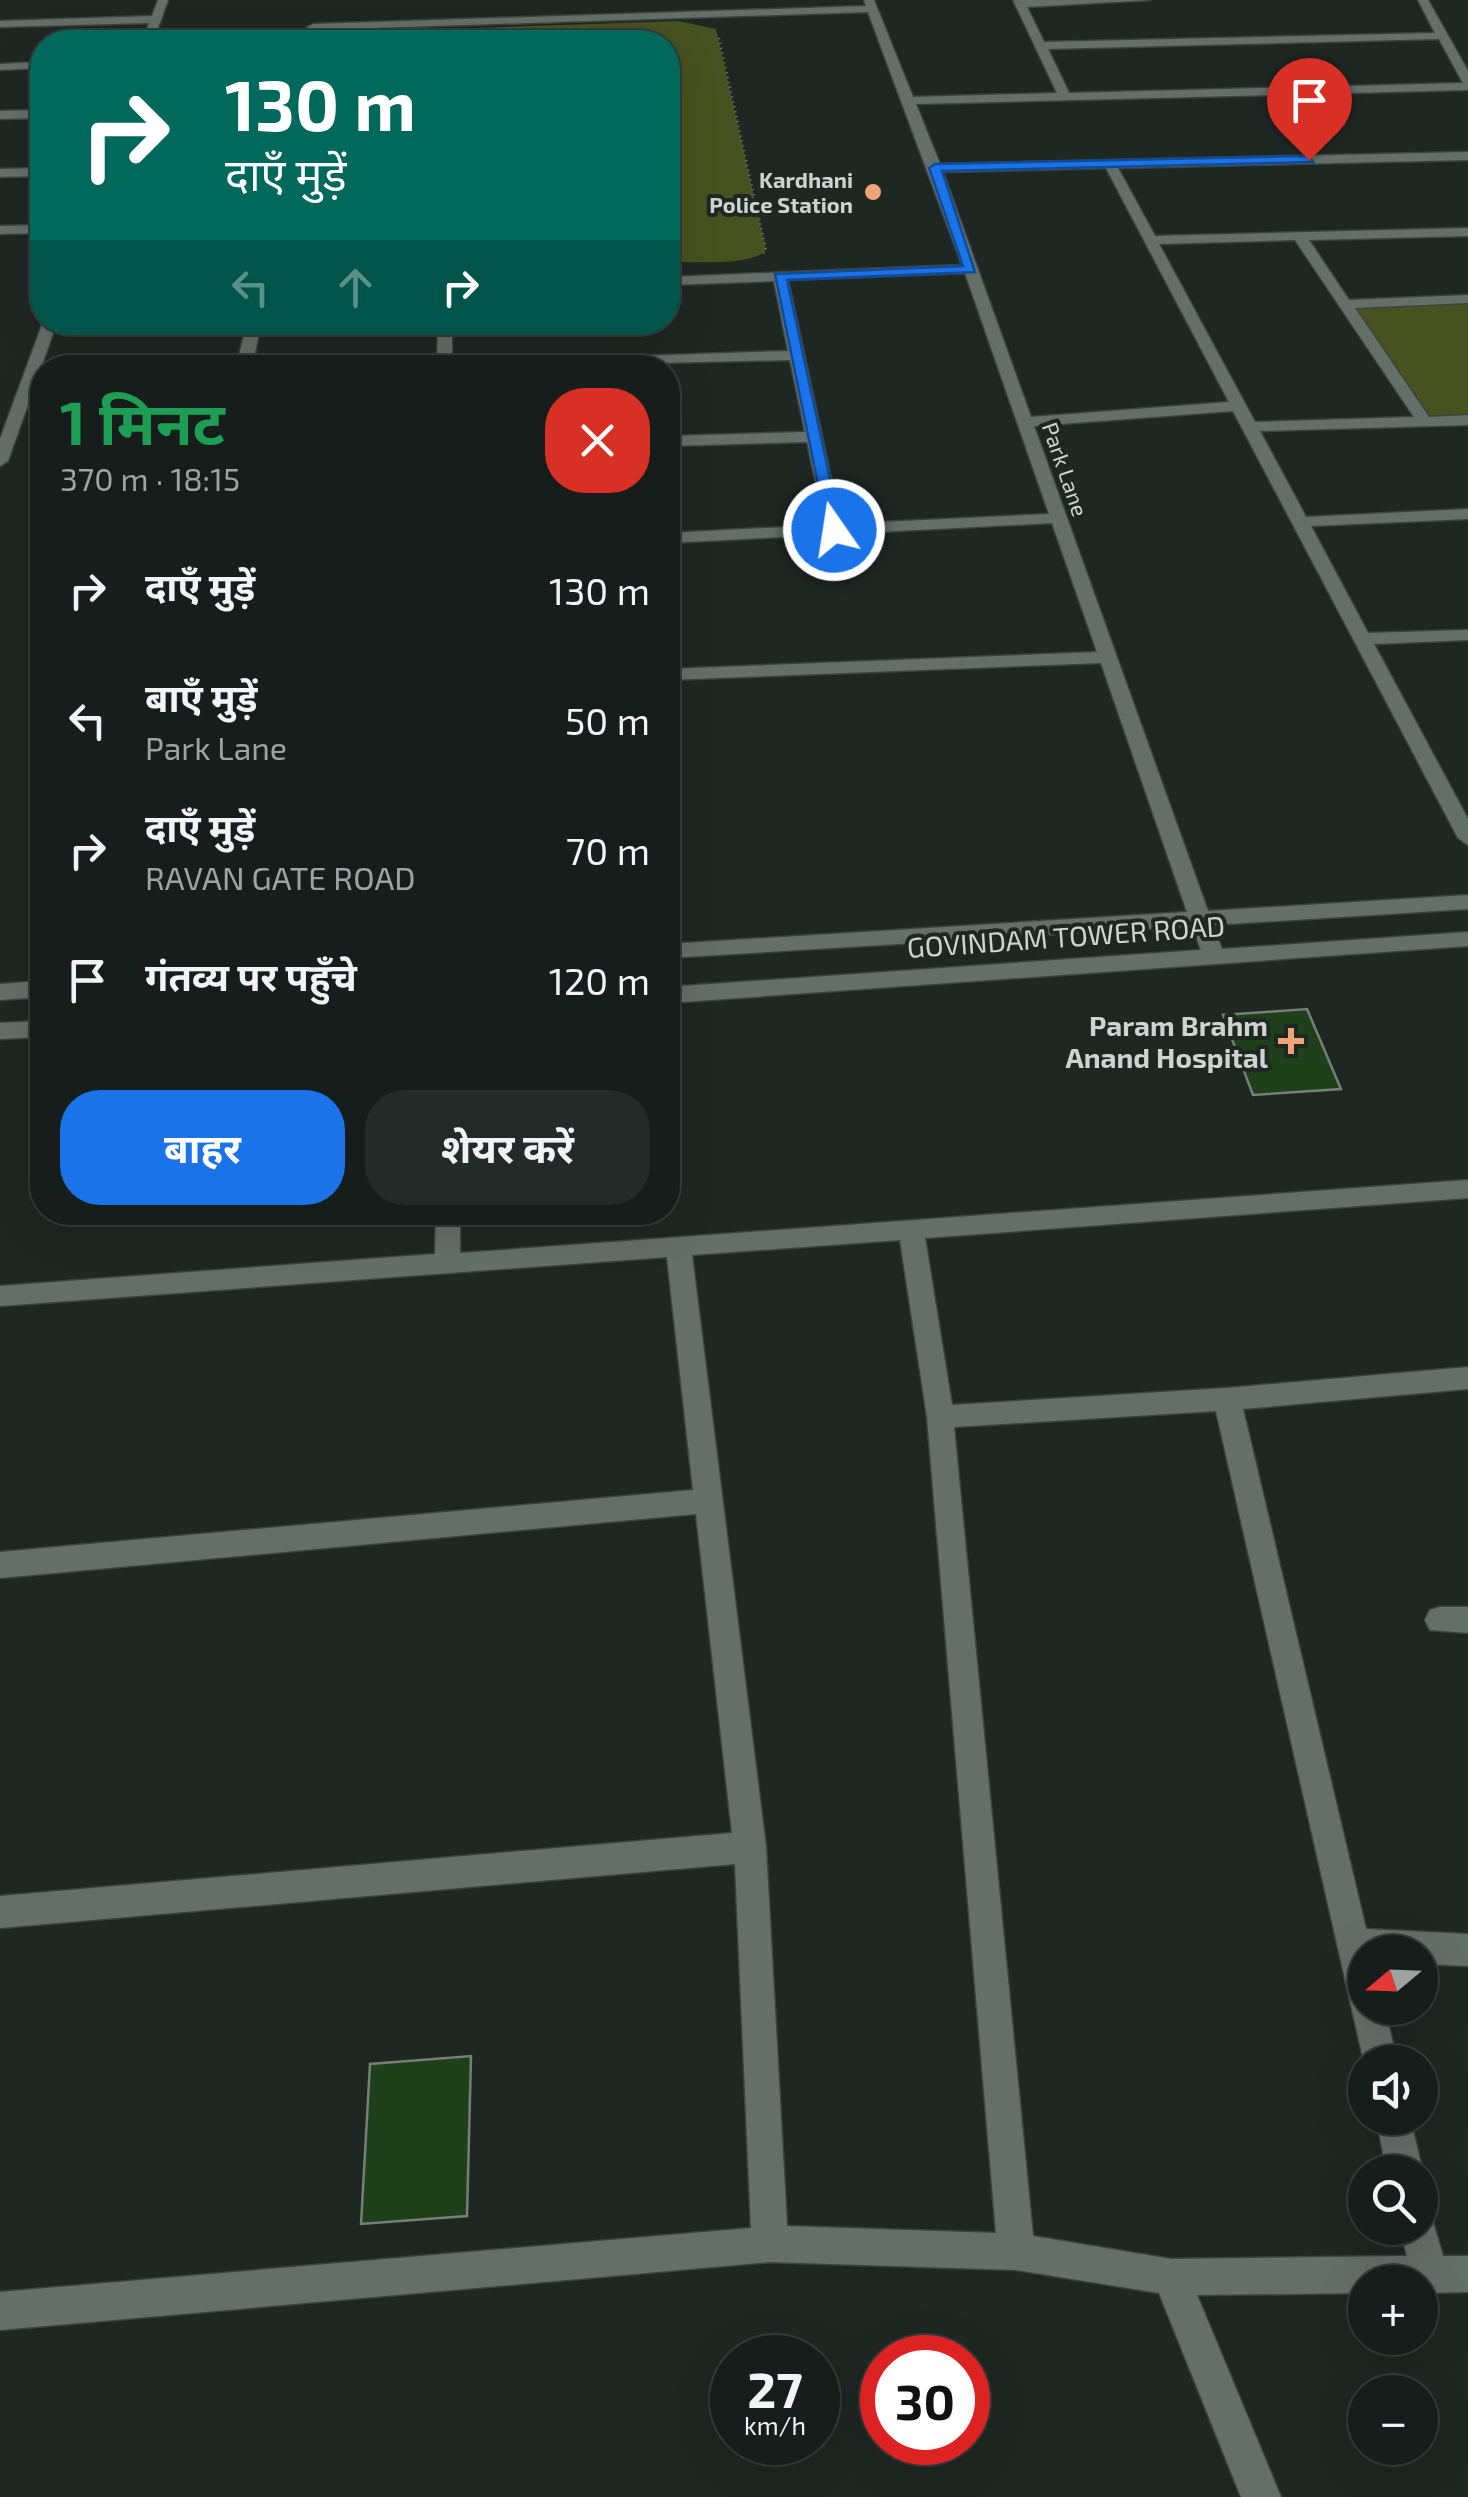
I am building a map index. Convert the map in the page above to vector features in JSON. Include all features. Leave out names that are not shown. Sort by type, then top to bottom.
[{"type":"street","points":[[152,30],[163,0]]},
{"type":"street","points":[[726,0],[729,14]]},
{"type":"street","points":[[1065,97],[1019,2],[1146,0]]},
{"type":"street","points":[[908,101],[1468,84],[1423,0]]},
{"type":"street","points":[[313,30],[315,20],[729,14],[870,5]]},
{"type":"street","name":"Park Lane","points":[[870,5],[935,168],[1213,955]]},
{"type":"street","points":[[0,24],[156,19]]},
{"type":"street","points":[[1040,46],[1443,36]]},
{"type":"street","points":[[0,67],[30,66]]},
{"type":"street","points":[[0,115],[30,114]]},
{"type":"street","points":[[935,168],[1468,156]]},
{"type":"street","points":[[1110,164],[1468,838]]},
{"type":"street","points":[[0,173],[30,172]]},
{"type":"street","points":[[0,230],[30,229]]},
{"type":"street","points":[[1150,240],[1468,232]]},
{"type":"street","points":[[1298,236],[1424,422]]},
{"type":"street","points":[[680,281],[971,269]]},
{"type":"street","points":[[780,277],[834,530]]},
{"type":"street","points":[[1345,304],[1468,299]]},
{"type":"street","points":[[680,359],[794,355]]},
{"type":"street","points":[[0,461],[30,392]]},
{"type":"street","points":[[1026,422],[1238,406]]},
{"type":"street","points":[[1249,427],[1468,420]]},
{"type":"street","points":[[680,442],[812,437]]},
{"type":"street","points":[[1299,522],[1468,514]]},
{"type":"street","points":[[680,537],[1060,518]]},
{"type":"street","points":[[1360,639],[1468,635]]},
{"type":"street","points":[[680,674],[1109,656]]},
{"type":"street","name":"GOVINDAM TOWER ROAD","points":[[680,950],[1468,902]]},
{"type":"street","name":"GOVINDAM TOWER ROAD","points":[[680,994],[1468,939]]},
{"type":"street","points":[[0,992],[30,990]]},
{"type":"street","points":[[0,1031],[30,1029]]},
{"type":"street","points":[[0,1296],[1468,1190]]},
{"type":"street","points":[[446,1263],[447,1225]]},
{"type":"street","points":[[911,1228],[940,1416],[1016,2252]]},
{"type":"street","points":[[678,1246],[750,1847],[770,2244]]},
{"type":"street","points":[[940,1416],[1227,1399],[1468,1378]]},
{"type":"street","points":[[1227,1399],[1351,1935]]},
{"type":"street","points":[[0,1566],[708,1502]]},
{"type":"street","points":[[0,1912],[750,1847]]},
{"type":"street","points":[[1438,1949],[1468,1950]]},
{"type":"street","points":[[0,2311],[770,2244],[1016,2252],[1172,2277],[1348,2275]]},
{"type":"street","points":[[1438,2274],[1468,2274]]},
{"type":"street","points":[[1172,2277],[1260,2497]]},
{"type":"path","points":[[719,36],[766,250],[761,256]]},
{"type":"green space","points":[[678,21],[716,29],[766,250],[748,259],[680,262],[680,30],[468,30]]},
{"type":"green space","points":[[1468,299],[1468,420],[1424,421],[1345,304]]},
{"type":"building","points":[[1307,1009],[1341,1089],[1253,1095],[1223,1015]]},
{"type":"building","points":[[471,2056],[467,2216],[361,2224],[370,2064]]},
{"type":"place","name":"Kardhani Police Station","points":[[873,192]]},
{"type":"place","name":"Param Brahm Anand Hospital","points":[[1291,1041]]},
{"type":"route","points":[[834,530],[780,277],[971,269],[935,168],[1309,160]]}]
